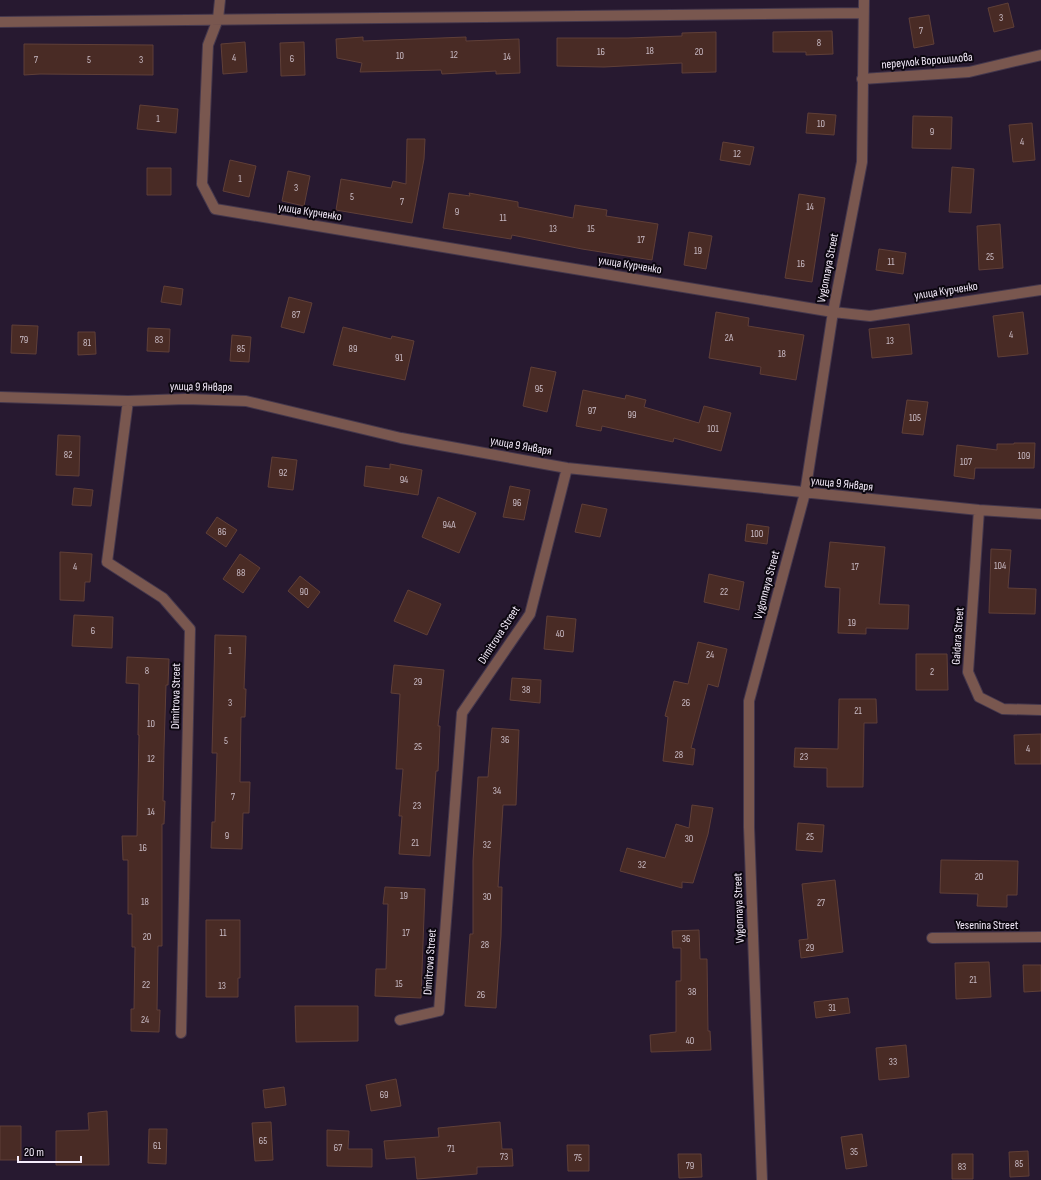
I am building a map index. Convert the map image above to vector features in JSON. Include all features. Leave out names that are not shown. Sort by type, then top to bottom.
[{"type":"street","points":[[218,18],[220,0]]},
{"type":"street","name":"Vygonnaya Street","points":[[762,1180],[749,827],[749,701],[804,493],[832,312],[862,162],[864,0]]},
{"type":"street","points":[[0,22],[218,18],[863,13]]},
{"type":"street","name":"улица Курченко","points":[[218,18],[208,45],[202,184],[215,210],[832,312],[870,316],[1041,290]]},
{"type":"street","name":"переулок Ворошилова","points":[[862,79],[969,72],[1041,55]]},
{"type":"street","name":"улица 9 Января","points":[[0,397],[128,401],[186,399],[246,401],[401,438],[567,468],[979,510],[1041,514]]},
{"type":"street","name":"Dimitrova Street","points":[[128,401],[107,562],[163,598],[190,629],[181,1033]]},
{"type":"street","name":"Dimitrova Street","points":[[400,1020],[439,1011],[462,713],[530,614],[567,468]]},
{"type":"street","name":"Gaidara Street","points":[[979,510],[968,672],[979,697],[1003,709],[1041,710]]},
{"type":"street","name":"Yesenina Street","points":[[932,938],[1041,938]]},
{"type":"building","points":[[1008,3],[1014,27],[994,32],[988,8]]},
{"type":"building","points":[[929,15],[934,44],[914,48],[909,18]]},
{"type":"building","points":[[832,31],[833,54],[806,55],[806,52],[773,52],[773,32]]},
{"type":"building","points":[[716,32],[716,72],[682,73],[682,63],[604,67],[557,66],[557,38],[682,36],[682,33]]},
{"type":"building","points":[[363,37],[363,41],[466,37],[466,41],[519,39],[520,73],[496,74],[496,71],[442,74],[441,70],[360,72],[362,63],[337,58],[336,39]]},
{"type":"building","points":[[245,42],[247,72],[223,74],[221,44]]},
{"type":"building","points":[[304,42],[305,75],[281,76],[280,43]]},
{"type":"building","points":[[24,44],[153,45],[153,75],[24,75]]},
{"type":"building","points":[[140,105],[178,109],[176,133],[137,129]]},
{"type":"building","points":[[808,113],[836,115],[834,135],[806,133]]},
{"type":"building","points":[[913,116],[952,117],[951,149],[912,148]]},
{"type":"building","points":[[1032,123],[1035,160],[1013,162],[1009,125]]},
{"type":"building","points":[[407,139],[425,139],[424,159],[412,223],[336,210],[341,179],[391,188],[393,181],[406,184]]},
{"type":"building","points":[[723,142],[754,147],[750,165],[720,160]]},
{"type":"building","points":[[230,160],[256,166],[249,197],[223,191]]},
{"type":"building","points":[[952,167],[974,169],[971,213],[949,212]]},
{"type":"building","points":[[147,168],[171,168],[171,195],[147,195]]},
{"type":"building","points":[[288,171],[310,176],[304,206],[282,201]]},
{"type":"building","points":[[449,193],[470,196],[469,193],[518,202],[518,207],[573,218],[575,205],[607,210],[606,216],[658,224],[652,260],[582,249],[512,235],[511,239],[443,228]]},
{"type":"building","points":[[799,194],[825,198],[812,282],[785,278]]},
{"type":"building","points":[[1000,224],[1003,268],[979,270],[977,226]]},
{"type":"building","points":[[689,232],[712,236],[706,269],[684,265]]},
{"type":"building","points":[[879,249],[906,253],[903,274],[876,270]]},
{"type":"building","points":[[164,286],[183,289],[181,305],[161,302]]},
{"type":"building","points":[[289,297],[312,303],[304,333],[281,327]]},
{"type":"building","points":[[716,312],[749,318],[748,326],[804,335],[796,380],[760,374],[761,367],[709,358]]},
{"type":"building","points":[[1023,312],[1028,354],[998,357],[993,316]]},
{"type":"building","points":[[909,324],[912,354],[872,358],[869,329]]},
{"type":"building","points":[[12,325],[38,326],[36,354],[11,353]]},
{"type":"building","points":[[343,327],[391,339],[392,336],[414,341],[405,380],[333,365]]},
{"type":"building","points":[[148,328],[170,329],[169,352],[147,351]]},
{"type":"building","points":[[78,332],[95,332],[96,354],[78,355]]},
{"type":"building","points":[[232,335],[251,337],[249,362],[230,361]]},
{"type":"building","points":[[531,367],[556,372],[547,412],[523,406]]},
{"type":"building","points":[[583,390],[625,399],[626,395],[646,400],[644,407],[699,423],[704,406],[731,413],[721,451],[674,438],[673,442],[602,426],[601,431],[576,426]]},
{"type":"building","points":[[907,400],[928,402],[923,435],[902,433]]},
{"type":"building","points":[[58,435],[80,436],[79,476],[56,475]]},
{"type":"building","points":[[1035,443],[1034,468],[975,468],[974,479],[954,476],[957,445],[997,450],[997,444]]},
{"type":"building","points":[[272,457],[297,460],[293,490],[268,487]]},
{"type":"building","points":[[390,464],[422,470],[418,495],[364,486],[366,466],[390,469]]},
{"type":"building","points":[[510,486],[530,490],[524,520],[503,517]]},
{"type":"building","points":[[74,488],[93,490],[91,506],[72,505]]},
{"type":"building","points":[[438,497],[476,513],[459,553],[422,537]]},
{"type":"building","points":[[582,504],[607,509],[600,537],[575,532]]},
{"type":"building","points":[[217,517],[237,530],[226,547],[206,533]]},
{"type":"building","points":[[747,524],[769,527],[767,544],[745,541]]},
{"type":"building","points":[[830,542],[885,547],[879,604],[909,605],[908,629],[866,628],[866,634],[838,633],[840,588],[825,587]]},
{"type":"building","points":[[991,549],[1011,550],[1008,588],[1036,589],[1035,614],[989,613]]},
{"type":"building","points":[[60,552],[92,554],[90,582],[85,582],[84,601],[60,600]]},
{"type":"building","points":[[240,554],[260,568],[243,593],[223,579]]},
{"type":"building","points":[[709,574],[744,582],[739,610],[704,602]]},
{"type":"building","points":[[300,576],[320,592],[308,608],[288,591]]},
{"type":"building","points":[[408,590],[441,604],[427,635],[394,621]]},
{"type":"building","points":[[74,615],[113,617],[112,648],[72,646]]},
{"type":"building","points":[[547,616],[576,619],[573,652],[544,649]]},
{"type":"building","points":[[215,635],[246,636],[244,689],[246,689],[245,717],[241,717],[240,782],[250,782],[249,813],[243,813],[242,849],[211,848],[212,822],[215,822],[217,753],[212,753]]},
{"type":"building","points":[[698,642],[727,649],[718,687],[708,684],[691,748],[695,749],[693,765],[663,761],[668,717],[665,716],[674,681],[688,684]]},
{"type":"building","points":[[916,654],[947,654],[948,690],[916,690]]},
{"type":"building","points":[[127,657],[169,659],[168,685],[166,685],[164,749],[163,801],[165,801],[164,824],[162,824],[162,946],[158,946],[157,1010],[160,1010],[159,1032],[131,1031],[131,1009],[134,1009],[135,947],[132,947],[132,914],[128,914],[128,860],[123,860],[122,836],[137,836],[139,684],[126,683]]},
{"type":"building","points":[[394,665],[444,670],[438,726],[440,726],[438,771],[436,771],[430,856],[399,854],[402,816],[399,816],[403,769],[396,769],[400,694],[391,693]]},
{"type":"building","points":[[512,678],[541,680],[540,703],[510,700]]},
{"type":"building","points":[[839,699],[876,699],[877,723],[864,723],[863,787],[827,787],[827,768],[794,767],[795,748],[838,749]]},
{"type":"building","points":[[492,728],[519,730],[516,805],[503,805],[498,887],[502,887],[501,936],[496,1008],[465,1006],[470,934],[473,934],[473,861],[478,777],[488,777]]},
{"type":"building","points":[[1041,734],[1041,764],[1015,764],[1014,735]]},
{"type":"building","points":[[692,805],[713,808],[708,834],[693,883],[682,882],[682,888],[620,871],[627,848],[665,858],[676,824],[689,828]]},
{"type":"building","points":[[798,823],[824,825],[822,852],[796,850]]},
{"type":"building","points":[[941,860],[1018,861],[1017,895],[1007,895],[1007,907],[977,906],[978,894],[940,893]]},
{"type":"building","points":[[835,880],[843,952],[801,958],[799,940],[808,939],[802,884]]},
{"type":"building","points":[[385,887],[425,889],[421,998],[375,996],[376,969],[386,969],[388,904],[383,904]]},
{"type":"building","points":[[206,920],[240,920],[240,978],[238,978],[238,997],[206,997]]},
{"type":"building","points":[[699,930],[700,959],[707,959],[708,1031],[710,1031],[711,1050],[651,1052],[650,1035],[676,1032],[676,981],[681,981],[681,948],[673,948],[672,931]]},
{"type":"building","points":[[989,962],[991,997],[956,999],[955,963]]},
{"type":"building","points":[[1023,965],[1041,965],[1041,991],[1024,992]]},
{"type":"building","points":[[848,998],[850,1013],[816,1018],[814,1002]]},
{"type":"building","points":[[295,1006],[358,1006],[358,1041],[296,1042]]},
{"type":"building","points":[[906,1045],[909,1077],[879,1080],[876,1048]]},
{"type":"building","points":[[396,1079],[401,1106],[371,1111],[366,1085]]},
{"type":"building","points":[[284,1087],[286,1105],[265,1108],[263,1090]]},
{"type":"building","points":[[107,1111],[109,1165],[56,1165],[56,1131],[89,1130],[88,1113]]},
{"type":"building","points":[[271,1122],[273,1160],[255,1161],[252,1123]]},
{"type":"building","points":[[500,1122],[502,1149],[512,1149],[513,1166],[477,1167],[477,1174],[417,1179],[415,1157],[386,1159],[384,1141],[439,1137],[438,1128]]},
{"type":"building","points":[[0,1126],[21,1126],[21,1160],[0,1160]]},
{"type":"building","points":[[149,1129],[167,1129],[166,1164],[148,1163]]},
{"type":"building","points":[[327,1130],[349,1131],[348,1149],[372,1149],[372,1167],[327,1166]]},
{"type":"building","points":[[862,1134],[867,1166],[846,1169],[841,1137]]},
{"type":"building","points":[[567,1145],[589,1145],[589,1171],[568,1171]]},
{"type":"building","points":[[1028,1151],[1029,1176],[1010,1177],[1009,1152]]},
{"type":"building","points":[[678,1154],[701,1154],[702,1177],[679,1178]]},
{"type":"building","points":[[952,1154],[973,1154],[973,1179],[952,1179]]}]
